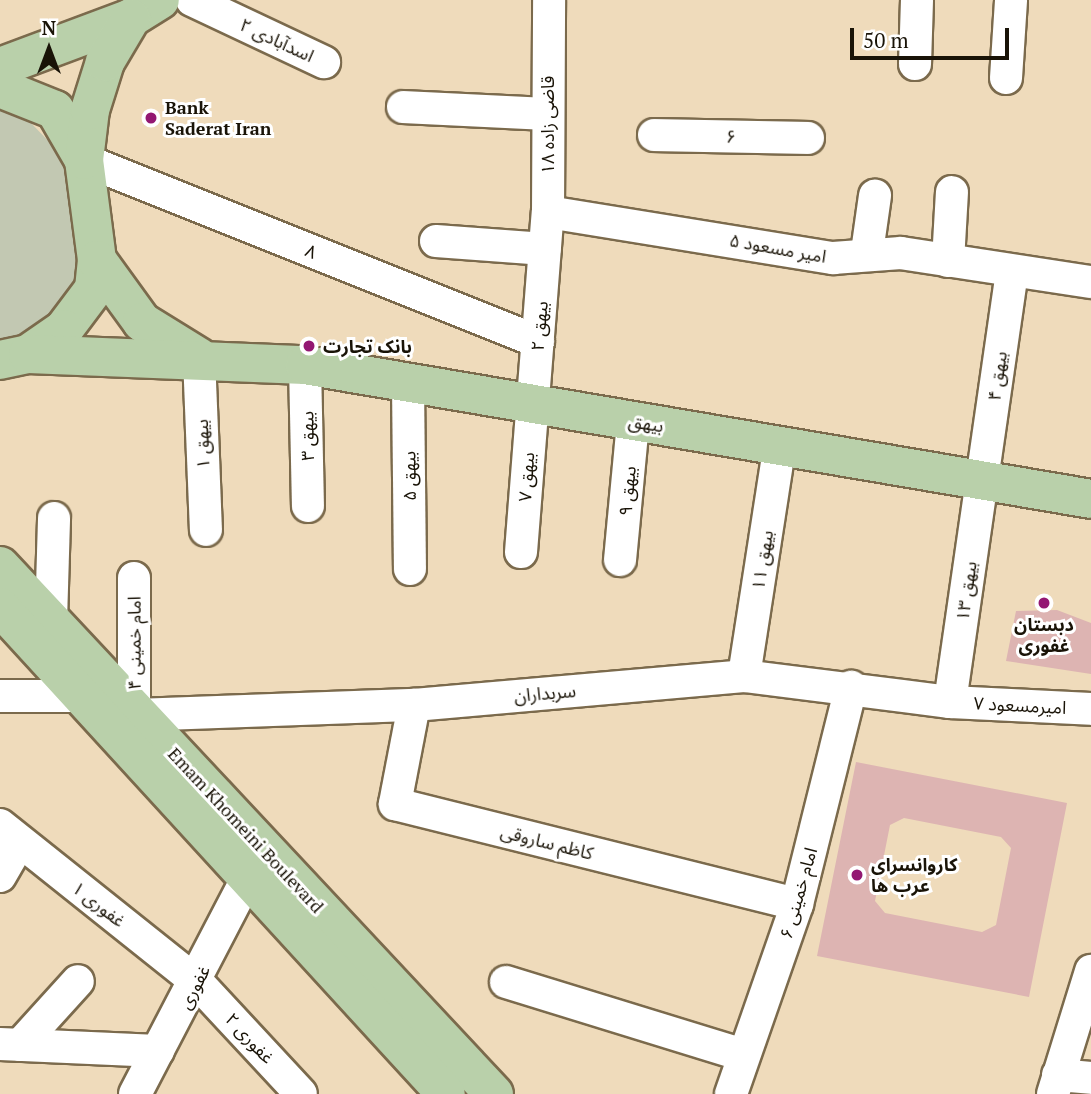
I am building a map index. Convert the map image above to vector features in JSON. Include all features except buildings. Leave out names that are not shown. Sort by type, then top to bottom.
[{"type":"main road","points":[[0,67],[146,9]]},
{"type":"main road","points":[[14,357],[64,329],[93,289],[97,260],[84,160],[97,86],[146,9]]},
{"type":"main road","points":[[0,88],[55,110],[84,160]]},
{"type":"main road","points":[[97,260],[142,322],[199,357]]},
{"type":"main road","name":"بیهق","points":[[14,357],[199,357],[305,366],[531,402],[633,422],[780,444],[1091,499]]},
{"type":"main road","name":"Emam Khomeini Boulevard","points":[[1,570],[494,1094]]},
{"type":"main road","name":"Emam Khomeini Boulevard","points":[[0,607],[446,1094]]},
{"type":"street","name":"اسدآبادی ۲","points":[[192,0],[324,62]]},
{"type":"street","name":"قاضی زاده ۱۸","points":[[545,249],[548,212],[549,0]]},
{"type":"street","points":[[915,64],[917,0]]},
{"type":"street","points":[[1006,78],[1011,0]]},
{"type":"street","points":[[402,107],[547,114]]},
{"type":"street","name":"۶","points":[[653,135],[808,138]]},
{"type":"street","name":"۸","points":[[84,160],[538,342]]},
{"type":"street","points":[[948,261],[952,192]]},
{"type":"street","points":[[867,252],[875,196]]},
{"type":"street","name":"امیر مسعود ۵","points":[[548,212],[659,214],[833,258],[867,252],[1091,282]]},
{"type":"street","points":[[436,242],[545,249]]},
{"type":"street","name":"بیهق ۲","points":[[531,402],[545,249]]},
{"type":"street","name":"بیهق ۴","points":[[982,480],[1013,273]]},
{"type":"street","name":"بیهق ۱","points":[[199,357],[206,530]]},
{"type":"street","name":"بیهق ۳","points":[[305,366],[308,506]]},
{"type":"street","name":"بیهق ۵","points":[[408,383],[410,569]]},
{"type":"street","name":"بیهق ۷","points":[[521,552],[531,402]]},
{"type":"street","name":"بیهق ۹","points":[[620,560],[633,422]]},
{"type":"street","name":"بیهق ۱۱","points":[[744,676],[780,444]]},
{"type":"street","name":"بیهق ۱۳","points":[[950,702],[982,480]]},
{"type":"street","points":[[51,621],[54,518]]},
{"type":"street","name":"امام خمینی ۴","points":[[134,578],[136,712]]},
{"type":"street","name":"سربداران","points":[[136,712],[414,705],[744,676],[851,687],[950,702]]},
{"type":"street","name":"امام خمینی ۶","points":[[731,1094],[797,904],[851,687]]},
{"type":"street","points":[[0,696],[84,696]]},
{"type":"street","name":"امیرمسعود ۷","points":[[950,702],[1091,709]]},
{"type":"street","name":"کاظم ساروقی","points":[[414,705],[395,804],[797,904]]},
{"type":"street","points":[[0,876],[10,833]]},
{"type":"street","name":"غفوری ۱","points":[[10,833],[198,983]]},
{"type":"street","name":"غفوری","points":[[135,1094],[198,983],[248,877]]},
{"type":"street","points":[[10,1044],[78,981]]},
{"type":"street","points":[[506,982],[743,1055]]},
{"type":"street","name":"غفوری ۲","points":[[198,983],[301,1094]]},
{"type":"street","points":[[1056,1085],[1088,991]]},
{"type":"street","points":[[10,1044],[158,1051]]},
{"type":"street","points":[[1056,1085],[1091,1078]]},
{"type":"green space","points":[[0,105],[29,121],[60,153],[81,206],[88,261],[67,310],[0,348]]},
{"type":"place","name":"Bank Saderat Iran","points":[[151,118]]},
{"type":"place","name":"بانک تجارت","points":[[309,346]]},
{"type":"place","name":"دبستان غفوری","points":[[1044,603]]},
{"type":"place","name":"کاروانسرای عرب ها","points":[[857,875]]}]
